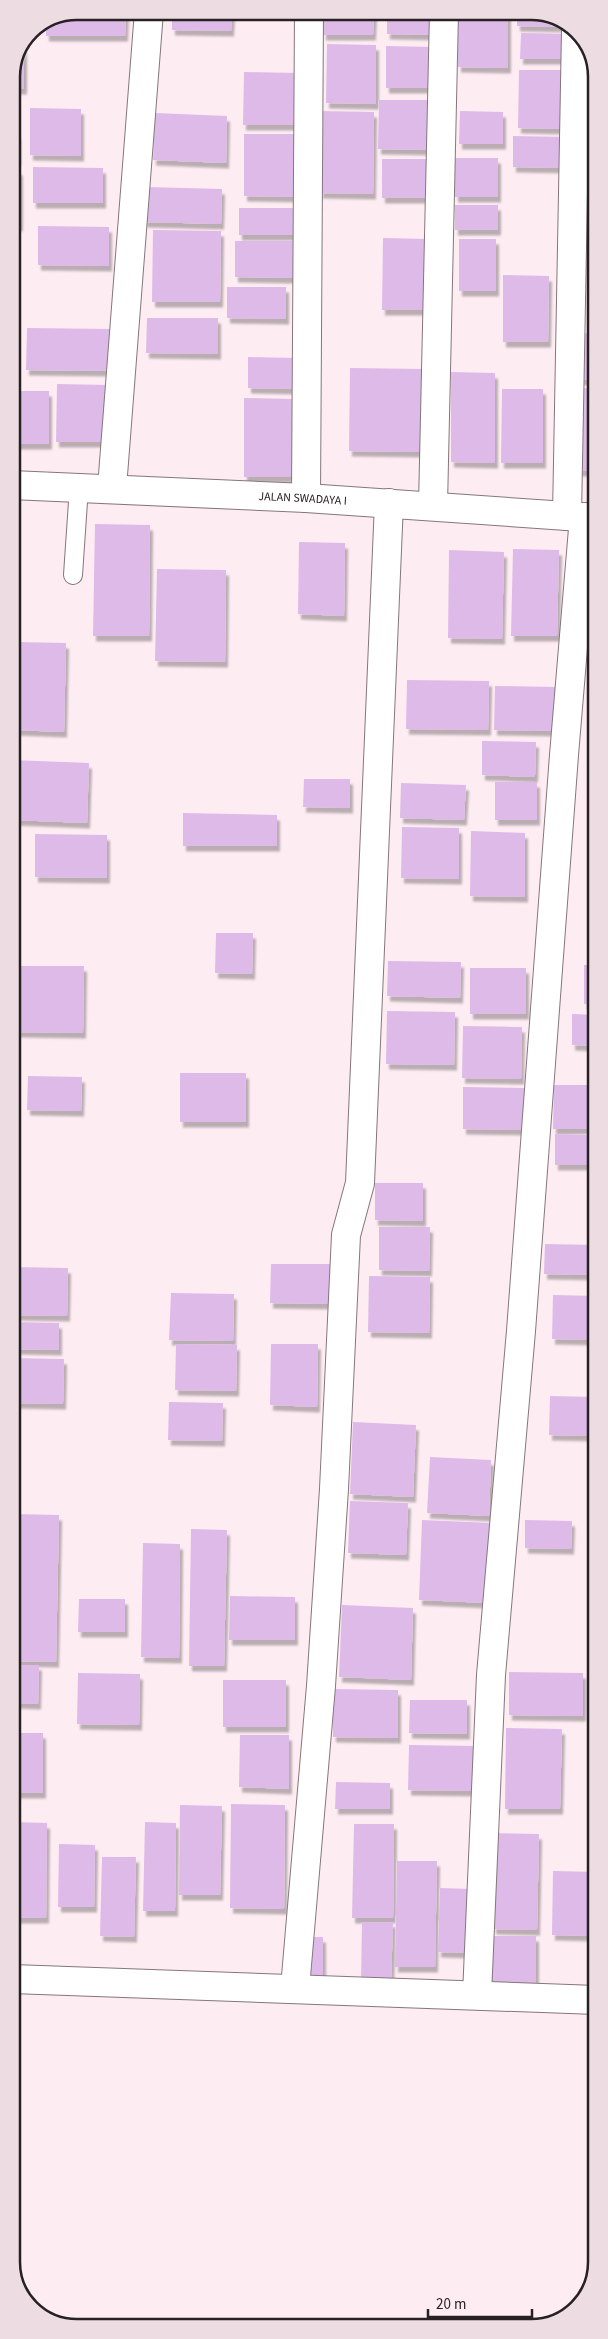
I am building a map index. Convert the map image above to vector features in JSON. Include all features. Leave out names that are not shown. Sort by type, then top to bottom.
[{"type":"street","points":[[112,488],[148,20]]},
{"type":"street","points":[[306,498],[309,20]]},
{"type":"street","points":[[433,506],[444,20]]},
{"type":"street","points":[[477,1995],[490,1676],[521,1331],[582,517],[576,42]]},
{"type":"street","name":"JALAN SWADAYA I","points":[[20,485],[306,498],[582,517]]},
{"type":"street","points":[[295,1988],[323,1656],[334,1489],[346,1235],[360,1183],[389,503]]},
{"type":"street","points":[[20,1979],[588,2000]]},
{"type":"lane","points":[[73,575],[79,487]]},
{"type":"building","points":[[126,20],[125,36],[46,36],[46,29],[66,21]]},
{"type":"building","points":[[172,20],[232,20],[231,31],[172,30]]},
{"type":"building","points":[[323,20],[374,20],[373,35],[323,35]]},
{"type":"building","points":[[387,20],[438,20],[437,35],[387,34]]},
{"type":"building","points":[[458,20],[508,20],[508,68],[458,67]]},
{"type":"building","points":[[517,20],[535,20],[558,27],[517,26]]},
{"type":"building","points":[[521,33],[569,34],[573,38],[572,59],[520,59]]},
{"type":"building","points":[[327,44],[376,45],[376,104],[326,103]]},
{"type":"building","points":[[386,46],[434,47],[433,88],[386,88]]},
{"type":"building","points":[[24,55],[24,89],[20,89],[20,77]]},
{"type":"building","points":[[519,70],[567,70],[566,129],[518,128]]},
{"type":"building","points":[[244,72],[299,73],[298,125],[243,125]]},
{"type":"building","points":[[379,100],[436,100],[436,150],[378,149]]},
{"type":"building","points":[[30,108],[81,109],[81,156],[30,155]]},
{"type":"building","points":[[320,111],[374,112],[373,194],[320,193]]},
{"type":"building","points":[[460,111],[503,112],[503,144],[459,144]]},
{"type":"building","points":[[155,113],[227,116],[226,163],[153,160]]},
{"type":"building","points":[[244,134],[303,134],[303,197],[244,196]]},
{"type":"building","points":[[513,136],[568,137],[568,168],[513,167]]},
{"type":"building","points":[[455,158],[498,158],[498,197],[455,197]]},
{"type":"building","points":[[382,159],[433,159],[433,198],[382,198]]},
{"type":"building","points":[[33,167],[103,168],[103,203],[33,203]]},
{"type":"building","points":[[146,187],[222,189],[221,224],[144,222]]},
{"type":"building","points":[[455,205],[498,205],[498,230],[455,230]]},
{"type":"building","points":[[239,208],[305,208],[304,235],[239,235]]},
{"type":"building","points":[[38,226],[109,227],[109,266],[38,265]]},
{"type":"building","points":[[153,230],[221,231],[220,302],[152,302]]},
{"type":"building","points":[[383,238],[427,239],[426,310],[382,310]]},
{"type":"building","points":[[459,239],[496,239],[496,291],[459,291]]},
{"type":"building","points":[[235,241],[295,241],[295,278],[235,277]]},
{"type":"building","points":[[503,275],[549,276],[548,342],[503,342]]},
{"type":"building","points":[[227,287],[286,287],[286,319],[227,318]]},
{"type":"building","points":[[147,318],[218,318],[218,354],[146,353]]},
{"type":"building","points":[[27,328],[113,329],[113,371],[26,370]]},
{"type":"building","points":[[581,333],[588,333],[588,380],[580,380]]},
{"type":"building","points":[[248,357],[297,358],[296,389],[248,388]]},
{"type":"building","points":[[350,368],[424,369],[423,452],[349,451]]},
{"type":"building","points":[[451,372],[495,373],[495,463],[451,462]]},
{"type":"building","points":[[57,384],[109,385],[108,442],[56,442]]},
{"type":"building","points":[[579,388],[588,388],[588,471],[578,471]]},
{"type":"building","points":[[502,389],[543,389],[543,463],[501,463]]},
{"type":"building","points":[[20,391],[49,391],[49,444],[20,444]]},
{"type":"building","points":[[244,398],[295,399],[294,477],[244,477]]},
{"type":"building","points":[[95,524],[150,525],[149,636],[93,636]]},
{"type":"building","points":[[299,542],[345,543],[344,616],[298,614]]},
{"type":"building","points":[[513,549],[559,550],[557,636],[511,636]]},
{"type":"building","points":[[449,550],[504,552],[502,639],[448,638]]},
{"type":"building","points":[[157,569],[226,570],[225,662],[155,661]]},
{"type":"building","points":[[20,642],[66,643],[64,732],[20,730]]},
{"type":"building","points":[[407,680],[489,681],[488,730],[406,729]]},
{"type":"building","points":[[495,686],[557,687],[557,731],[494,730]]},
{"type":"building","points":[[482,741],[536,742],[535,777],[482,775]]},
{"type":"building","points":[[20,760],[89,763],[87,823],[20,820]]},
{"type":"building","points":[[304,779],[350,779],[350,808],[303,807]]},
{"type":"building","points":[[495,782],[537,782],[537,820],[495,820]]},
{"type":"building","points":[[401,783],[466,785],[464,820],[400,818]]},
{"type":"building","points":[[183,813],[277,815],[277,846],[183,846]]},
{"type":"building","points":[[402,827],[459,828],[459,879],[401,878]]},
{"type":"building","points":[[471,831],[525,833],[525,897],[470,896]]},
{"type":"building","points":[[35,834],[107,835],[107,878],[35,877]]},
{"type":"building","points":[[216,933],[253,933],[252,974],[215,973]]},
{"type":"building","points":[[388,961],[461,962],[460,998],[387,996]]},
{"type":"building","points":[[584,965],[588,965],[588,1004],[584,1004]]},
{"type":"building","points":[[20,966],[84,966],[83,1033],[20,1032]]},
{"type":"building","points":[[470,968],[526,968],[526,1014],[470,1014]]},
{"type":"building","points":[[387,1011],[455,1012],[454,1065],[386,1064]]},
{"type":"building","points":[[572,1014],[588,1015],[588,1046],[572,1045]]},
{"type":"building","points":[[463,1026],[522,1027],[521,1079],[462,1078]]},
{"type":"building","points":[[180,1073],[246,1073],[246,1122],[180,1122]]},
{"type":"building","points":[[28,1076],[82,1077],[81,1111],[27,1110]]},
{"type":"building","points":[[554,1085],[588,1085],[588,1129],[553,1129]]},
{"type":"building","points":[[463,1087],[526,1088],[526,1130],[463,1129]]},
{"type":"building","points":[[555,1134],[588,1135],[588,1165],[555,1165]]},
{"type":"building","points":[[375,1183],[423,1183],[423,1221],[375,1220]]},
{"type":"building","points":[[379,1227],[430,1227],[429,1271],[379,1270]]},
{"type":"building","points":[[545,1244],[588,1245],[588,1275],[544,1274]]},
{"type":"building","points":[[271,1264],[334,1264],[333,1304],[270,1303]]},
{"type":"building","points":[[20,1267],[68,1268],[67,1316],[20,1315]]},
{"type":"building","points":[[369,1276],[430,1277],[429,1333],[368,1332]]},
{"type":"building","points":[[171,1293],[234,1294],[233,1341],[169,1340]]},
{"type":"building","points":[[553,1295],[588,1296],[588,1340],[552,1339]]},
{"type":"building","points":[[20,1322],[59,1323],[59,1350],[20,1349]]},
{"type":"building","points":[[176,1344],[237,1345],[236,1391],[175,1390]]},
{"type":"building","points":[[271,1344],[318,1344],[317,1407],[270,1405]]},
{"type":"building","points":[[20,1358],[64,1359],[63,1404],[20,1403]]},
{"type":"building","points":[[550,1396],[588,1397],[588,1436],[549,1435]]},
{"type":"building","points":[[169,1402],[223,1403],[222,1441],[168,1440]]},
{"type":"building","points":[[353,1422],[416,1425],[413,1497],[350,1494]]},
{"type":"building","points":[[430,1457],[491,1460],[489,1516],[427,1513]]},
{"type":"building","points":[[350,1501],[408,1503],[406,1555],[348,1553]]},
{"type":"building","points":[[20,1514],[59,1515],[56,1662],[20,1661]]},
{"type":"building","points":[[422,1520],[491,1523],[488,1603],[419,1600]]},
{"type":"building","points":[[525,1520],[572,1521],[571,1549],[525,1548]]},
{"type":"building","points":[[191,1529],[227,1530],[224,1666],[189,1666]]},
{"type":"building","points":[[143,1543],[180,1544],[179,1658],[141,1657]]},
{"type":"building","points":[[230,1596],[295,1597],[295,1640],[229,1640]]},
{"type":"building","points":[[79,1599],[125,1599],[125,1632],[78,1632]]},
{"type":"building","points":[[342,1605],[413,1608],[411,1680],[339,1677]]},
{"type":"building","points":[[20,1665],[39,1665],[38,1704],[20,1703]]},
{"type":"building","points":[[509,1672],[583,1673],[583,1716],[509,1715]]},
{"type":"building","points":[[78,1673],[140,1674],[139,1725],[77,1724]]},
{"type":"building","points":[[223,1680],[286,1680],[286,1727],[223,1727]]},
{"type":"building","points":[[333,1689],[398,1690],[398,1738],[333,1737]]},
{"type":"building","points":[[410,1700],[467,1700],[467,1734],[409,1733]]},
{"type":"building","points":[[506,1728],[562,1729],[560,1809],[505,1809]]},
{"type":"building","points":[[20,1733],[43,1733],[43,1793],[20,1793]]},
{"type":"building","points":[[240,1735],[289,1735],[289,1789],[239,1787]]},
{"type":"building","points":[[409,1745],[478,1746],[477,1791],[408,1790]]},
{"type":"building","points":[[336,1782],[390,1783],[390,1809],[335,1809]]},
{"type":"building","points":[[231,1804],[285,1805],[284,1909],[230,1908]]},
{"type":"building","points":[[180,1805],[222,1806],[220,1895],[179,1895]]},
{"type":"building","points":[[20,1822],[47,1823],[46,1918],[20,1918]]},
{"type":"building","points":[[145,1822],[176,1823],[175,1911],[143,1911]]},
{"type":"building","points":[[354,1824],[394,1824],[393,1918],[352,1918]]},
{"type":"building","points":[[494,1833],[539,1834],[537,1930],[493,1929]]},
{"type":"building","points":[[59,1844],[95,1845],[94,1907],[58,1907]]},
{"type":"building","points":[[102,1857],[136,1857],[134,1937],[100,1936]]},
{"type":"building","points":[[397,1861],[437,1861],[435,1967],[395,1967]]},
{"type":"building","points":[[553,1871],[588,1872],[588,1936],[552,1935]]},
{"type":"building","points":[[440,1888],[471,1889],[470,1953],[438,1952]]},
{"type":"building","points":[[362,1922],[393,1922],[391,1982],[361,1981]]},
{"type":"building","points":[[487,1936],[536,1936],[536,1990],[487,1989]]},
{"type":"building","points":[[306,1937],[323,1937],[323,1978],[306,1978]]}]
